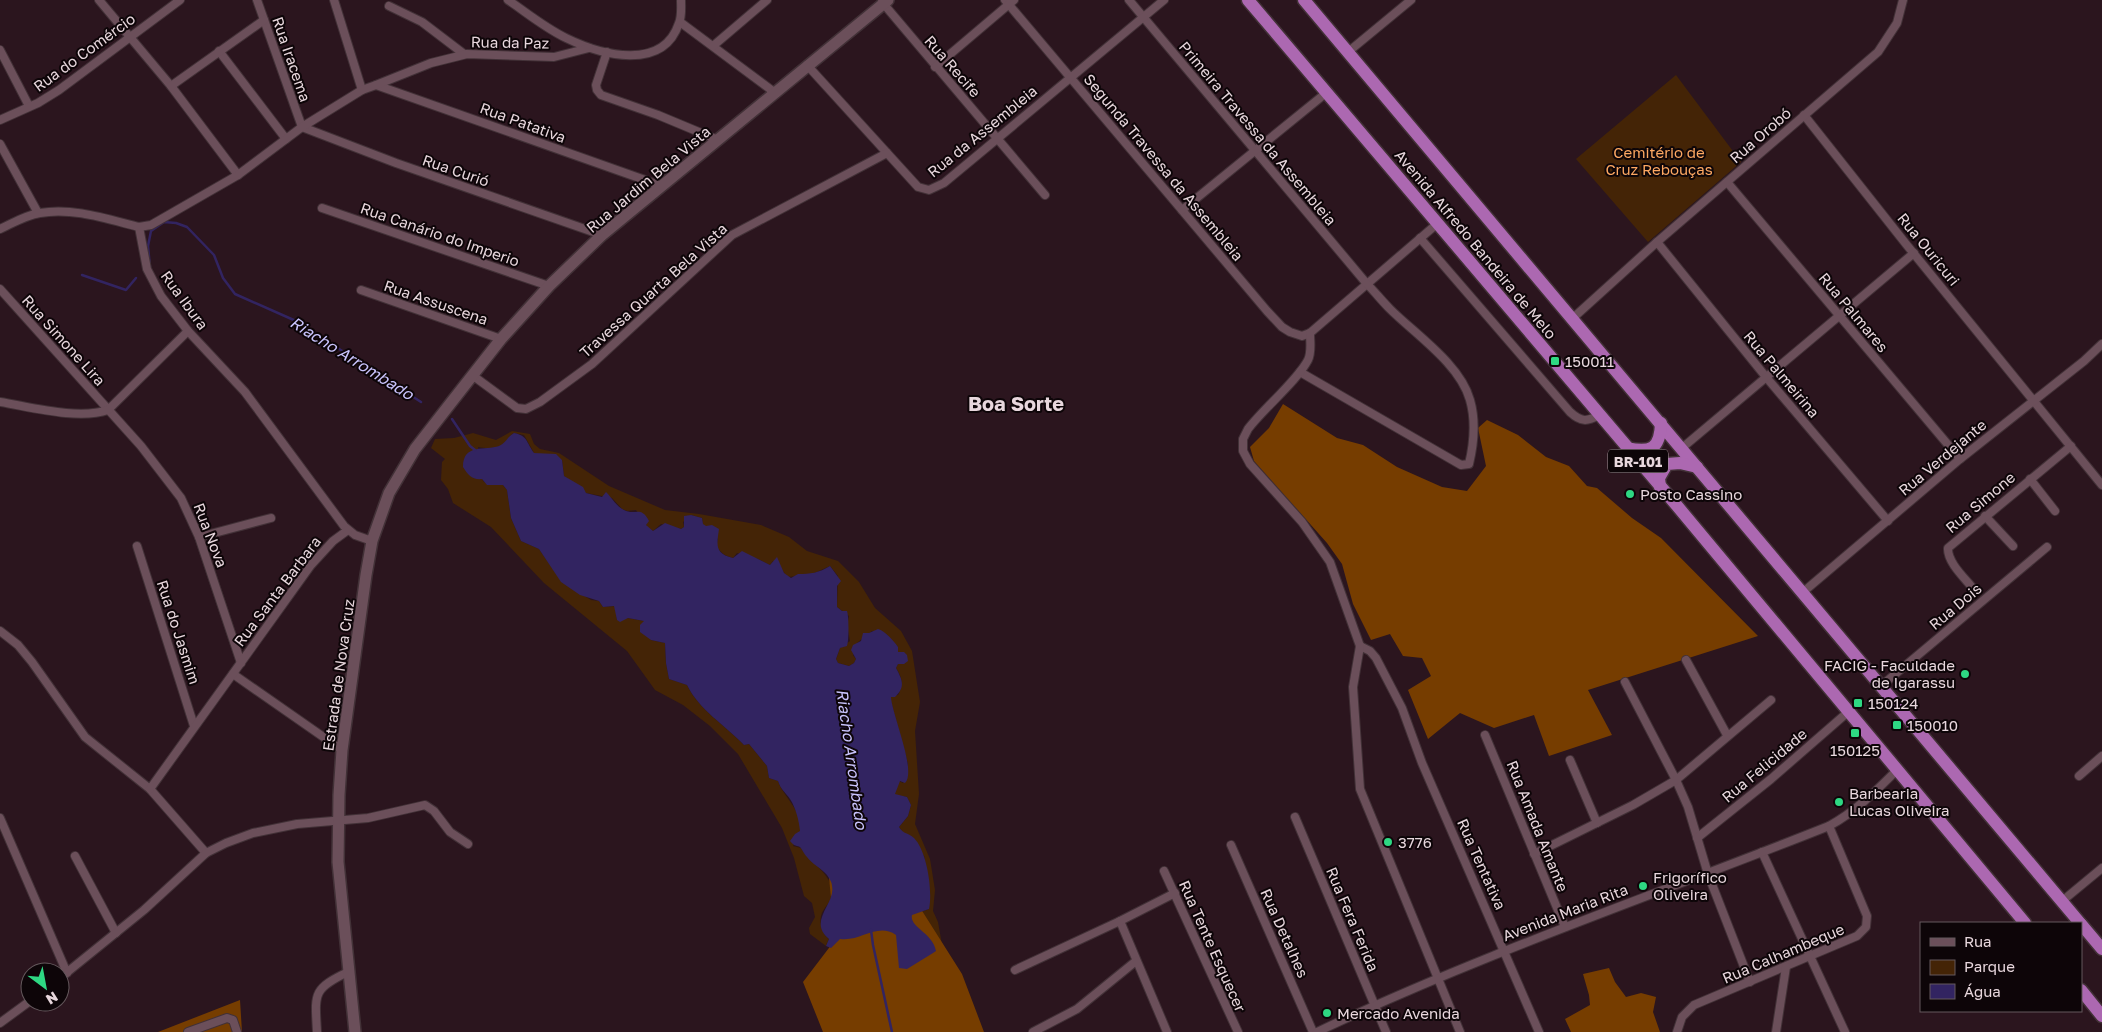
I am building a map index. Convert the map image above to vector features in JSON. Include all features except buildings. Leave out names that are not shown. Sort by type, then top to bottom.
[{"type":"highway","name":"Avenida Alfredo Bandeira de Melo","points":[[1248,0],[1660,486],[2024,922]]},
{"type":"highway","name":"Avenida Alfredo Bandeira de Melo","points":[[1304,0],[2078,922]]},
{"type":"highway","points":[[1627,448],[1644,451],[1653,448],[1657,444],[1661,423]]},
{"type":"highway","points":[[1660,486],[1659,478],[1667,464],[1680,463],[1697,467]]},
{"type":"highway","name":"Avenida Alfredo Bandeira de Melo","points":[[2082,926],[2102,949]]},
{"type":"highway","points":[[2082,991],[2102,1016]]},
{"type":"main road","name":"Rua Jardim Bela Vista","points":[[450,404],[501,339],[549,286],[602,235],[884,1]]},
{"type":"main road","name":"Estrada de Nova Cruz","points":[[355,1032],[338,862],[338,820],[342,750],[372,541],[383,507],[400,472],[415,449],[450,404]]},
{"type":"street","points":[[99,0],[170,86],[238,175]]},
{"type":"street","name":"Rua do Comércio","points":[[0,120],[59,90],[180,0]]},
{"type":"street","name":"Rua Iracema","points":[[259,0],[264,20],[302,127]]},
{"type":"street","points":[[334,0],[362,90]]},
{"type":"street","points":[[508,0],[540,23],[589,48],[629,55],[650,53],[658,50],[671,40],[680,22],[681,0]]},
{"type":"street","points":[[713,46],[766,0]]},
{"type":"street","name":"Primeira Travessa da Assembleia","points":[[1129,0],[1367,284],[1389,308],[1438,353],[1459,379],[1470,398],[1474,418],[1473,446],[1469,464],[1461,465],[1300,372]]},
{"type":"street","name":"Rua da Assembleia","points":[[807,65],[918,187],[929,190],[944,183],[1164,0]]},
{"type":"street","points":[[1348,52],[1411,0]]},
{"type":"street","name":"Rua Orobó","points":[[1573,318],[1657,242],[1878,52],[1897,24],[1903,0]]},
{"type":"street","name":"Rua Recife","points":[[884,1],[936,67],[1045,195]]},
{"type":"street","points":[[936,67],[1009,2]]},
{"type":"street","name":"Segunda Travessa da Assembleia","points":[[1009,2],[1070,77],[1282,327],[1297,335],[1306,336],[1310,333]]},
{"type":"street","points":[[390,6],[422,22],[464,54]]},
{"type":"street","points":[[170,86],[264,20]]},
{"type":"street","points":[[680,22],[774,92]]},
{"type":"street","name":"Rua da Paz","points":[[376,85],[430,64],[464,54],[554,57],[589,48]]},
{"type":"street","points":[[0,50],[29,106]]},
{"type":"street","points":[[219,51],[286,139]]},
{"type":"street","points":[[607,52],[596,85],[601,95],[658,115],[718,140]]},
{"type":"street","points":[[0,229],[38,213],[61,211],[79,213],[138,227],[151,225],[238,175],[302,127],[362,90],[376,85]]},
{"type":"street","name":"Rua Patativa","points":[[376,85],[662,186]]},
{"type":"street","points":[[1182,210],[1326,93]]},
{"type":"street","name":"Rua Ouricuri","points":[[1804,115],[2102,485]]},
{"type":"street","name":"Rua Curió","points":[[302,127],[396,163],[602,235]]},
{"type":"street","points":[[0,144],[38,213]]},
{"type":"street","name":"Travessa Quarta Bela Vista","points":[[472,375],[516,408],[524,410],[531,407],[569,382],[610,349],[702,260],[732,235],[887,153]]},
{"type":"street","name":"Rua Palmares","points":[[1727,182],[1960,459]]},
{"type":"street","name":"Rua Canário do Imperio","points":[[322,208],[549,286]]},
{"type":"street","points":[[1438,223],[1310,333],[1308,360],[1300,372],[1248,429],[1243,439],[1243,451],[1250,464],[1302,522],[1330,562],[1360,646],[1353,687],[1360,789],[1460,1032]]},
{"type":"street","name":"Rua Ibura","points":[[138,227],[143,255],[150,276],[161,296],[188,331],[250,398],[348,530],[372,541]]},
{"type":"street","points":[[1420,238],[1578,420],[1588,421],[1600,415]]},
{"type":"street","name":"Rua Palmeirina","points":[[1657,242],[1888,521]]},
{"type":"street","points":[[1682,448],[1914,253]]},
{"type":"street","name":"Rua Simone Lira","points":[[0,288],[108,410]]},
{"type":"street","name":"Rua Assuscena","points":[[361,290],[501,339]]},
{"type":"street","points":[[0,402],[73,413],[92,414],[108,410],[188,331]]},
{"type":"street","name":"Rua Verdejante","points":[[1802,593],[1960,459],[2084,361],[2102,344]]},
{"type":"street","name":"Rua Nova","points":[[108,410],[142,446],[177,491],[188,510],[199,537],[241,663]]},
{"type":"street","name":"Rua Simone","points":[[1975,591],[1951,561],[1948,548],[2071,446]]},
{"type":"street","points":[[2030,479],[2055,511]]},
{"type":"street","points":[[1985,516],[2012,546]]},
{"type":"street","points":[[199,537],[271,518]]},
{"type":"street","name":"Rua Santa Barbara","points":[[150,789],[165,771],[194,726],[234,674],[322,551],[348,530]]},
{"type":"street","name":"Rua do Jasmim","points":[[137,546],[194,726]]},
{"type":"street","name":"Rua Dois","points":[[1881,686],[2046,547]]},
{"type":"street","points":[[0,631],[18,645],[32,662],[85,737],[150,789],[206,853]]},
{"type":"street","name":"Rua Tentativa","points":[[1360,646],[1370,651],[1402,708],[1422,763],[1539,1032]]},
{"type":"street","points":[[1686,660],[1727,735]]},
{"type":"street","points":[[234,674],[342,750]]},
{"type":"street","points":[[1625,682],[1676,780],[1698,838],[1708,874],[1750,982]]},
{"type":"street","points":[[1534,854],[1634,805],[1676,780],[1727,735],[1771,700]]},
{"type":"street","name":"Rua Felicidade","points":[[1698,838],[1772,778],[1848,712]]},
{"type":"street","name":"Rua Amada Amante","points":[[1485,735],[1565,927]]},
{"type":"street","points":[[2079,776],[2102,756]]},
{"type":"street","points":[[1570,760],[1597,823]]},
{"type":"street","name":"Avenida Maria Rita","points":[[1315,1032],[1504,950],[1708,874],[1829,826],[1842,819],[1868,799],[1897,770]]},
{"type":"street","points":[[70,971],[116,933],[206,853],[253,833],[313,821],[368,818],[425,805],[434,811],[450,832],[468,844]]},
{"type":"street","name":"Rua Fera Ferida","points":[[1294,817],[1386,1032]]},
{"type":"street","points":[[0,818],[62,962]]},
{"type":"street","name":"Rua Calhambeque","points":[[1677,1032],[1682,1017],[1688,1009],[1856,936],[1865,929],[1867,916],[1829,826]]},
{"type":"street","name":"Rua Detalhes","points":[[1231,846],[1315,1032]]},
{"type":"street","points":[[1762,852],[1845,1032]]},
{"type":"street","points":[[75,856],[116,933]]},
{"type":"street","points":[[2061,902],[2102,868]]},
{"type":"street","name":"Rua Tente Esquecer","points":[[1164,871],[1238,1032]]},
{"type":"street","points":[[1014,970],[1120,922],[1175,893]]},
{"type":"street","points":[[1120,922],[1167,1032]]},
{"type":"street","points":[[1033,1032],[1077,1009],[1136,961]]},
{"type":"street","points":[[1776,1032],[1786,967]]},
{"type":"street","points":[[317,1032],[316,1008],[319,990],[326,983],[348,972]]},
{"type":"street","points":[[0,1023],[20,1008]]},
{"type":"street","points":[[188,1032],[222,1019],[233,1020],[237,1032]]},
{"type":"green space","name":"Cemitério de Cruz Rebouças","points":[[1676,75],[1741,162],[1648,242],[1576,159]]},
{"type":"green space","points":[[512,431],[530,434],[534,444],[540,449],[559,453],[609,486],[665,510],[761,525],[789,537],[807,551],[838,561],[859,582],[875,608],[901,631],[912,651],[920,702],[915,731],[919,794],[915,824],[930,859],[935,890],[933,911],[938,922],[943,950],[912,915],[929,909],[929,885],[924,856],[909,835],[903,833],[899,827],[908,816],[911,805],[907,797],[895,795],[899,781],[903,783],[908,764],[891,702],[891,696],[898,695],[902,684],[896,668],[898,664],[898,647],[886,634],[872,631],[857,643],[853,655],[856,659],[854,663],[849,666],[838,663],[836,659],[840,648],[850,641],[847,625],[849,616],[837,607],[838,576],[830,566],[808,576],[804,574],[791,577],[787,576],[773,561],[770,565],[758,559],[737,553],[733,558],[730,557],[723,554],[716,546],[718,539],[703,524],[702,518],[691,515],[683,522],[684,527],[681,529],[661,524],[653,531],[648,528],[636,510],[627,511],[622,509],[612,498],[586,493],[564,476],[562,460],[534,453],[524,435],[514,433],[506,442],[497,447],[478,447],[482,479],[484,482],[503,485],[507,490],[511,518],[521,541],[539,549],[562,582],[591,600],[599,601],[603,607],[615,606],[617,620],[628,618],[644,621],[651,640],[665,643],[669,679],[687,685],[705,710],[744,745],[749,744],[767,766],[769,778],[778,781],[799,817],[800,833],[793,846],[801,848],[825,875],[831,887],[831,899],[821,914],[822,930],[829,939],[826,946],[810,934],[809,928],[815,917],[812,903],[804,896],[794,858],[782,828],[738,754],[710,726],[683,705],[655,690],[627,651],[544,583],[491,527],[453,503],[448,489],[441,480],[442,462],[445,459],[431,448],[435,439],[454,438],[473,433],[496,440]]},
{"type":"shaded area","points":[[1283,404],[1337,438],[1363,445],[1397,467],[1442,487],[1467,491],[1486,466],[1478,428],[1487,420],[1518,435],[1546,457],[1569,466],[1587,486],[1597,488],[1632,518],[1661,538],[1758,636],[1588,690],[1612,735],[1549,756],[1534,715],[1494,728],[1460,713],[1428,739],[1408,690],[1431,676],[1422,658],[1403,656],[1390,634],[1371,640],[1353,604],[1342,564],[1327,543],[1254,461],[1250,447],[1269,428]]},
{"type":"shaded area","points":[[828,867],[919,906],[962,974],[984,1032],[823,1032],[803,982],[835,940]]},
{"type":"shaded area","points":[[1609,968],[1615,982],[1626,997],[1641,993],[1656,997],[1653,1012],[1660,1032],[1571,1032],[1565,1019],[1590,1005],[1583,974]]},
{"type":"shaded area","points":[[240,1000],[242,1032],[158,1032]]},
{"type":"water","points":[[514,433],[519,434],[526,440],[534,453],[556,454],[562,460],[564,476],[583,487],[586,493],[602,497],[606,492],[621,509],[628,512],[643,513],[649,521],[646,525],[653,531],[665,523],[681,529],[684,527],[684,516],[691,515],[702,518],[703,524],[706,526],[712,525],[719,529],[718,548],[727,556],[733,558],[742,551],[770,565],[777,557],[784,573],[791,578],[798,574],[818,572],[830,566],[841,581],[837,586],[837,607],[842,611],[847,611],[848,618],[848,643],[847,646],[840,648],[836,659],[838,663],[849,666],[854,663],[856,659],[851,650],[853,645],[861,641],[863,633],[869,633],[878,629],[894,642],[898,647],[898,652],[904,652],[907,655],[908,661],[904,664],[898,664],[896,668],[902,683],[901,690],[895,697],[891,697],[908,767],[908,777],[905,783],[900,781],[895,794],[907,797],[911,805],[908,816],[899,827],[919,844],[928,872],[929,909],[912,915],[912,919],[917,927],[931,939],[936,951],[907,969],[899,968],[896,935],[889,932],[875,931],[855,938],[840,939],[831,948],[826,946],[829,939],[823,932],[821,919],[832,893],[832,883],[827,875],[809,859],[800,847],[790,841],[800,831],[797,815],[790,799],[778,781],[769,778],[767,766],[749,744],[744,745],[705,710],[687,685],[669,679],[665,643],[651,640],[640,632],[640,625],[644,621],[628,618],[620,622],[617,620],[614,606],[603,607],[599,601],[580,595],[561,582],[539,549],[521,541],[511,518],[507,490],[503,485],[487,485],[482,479],[476,479],[471,476],[463,467],[464,459],[471,451],[499,446]]},
{"type":"waterway","name":"Riacho Arrombado","points":[[150,267],[148,246],[151,231],[164,222],[176,223],[187,227],[214,255],[223,278],[235,294],[296,321],[421,402]]},
{"type":"waterway","name":"Riacho Arrombado","points":[[82,275],[126,290],[136,278]]},
{"type":"waterway","name":"Riacho Arrombado","points":[[452,419],[470,446],[475,450]]},
{"type":"waterway","name":"Riacho Arrombado","points":[[871,930],[892,1032]]},
{"type":"place","name":"150011","points":[[1555,361]]},
{"type":"place","name":"Posto Cassino","points":[[1630,494]]},
{"type":"place","name":"FACIG - Faculdade de Igarassu","points":[[1965,674]]},
{"type":"place","name":"150124","points":[[1858,703]]},
{"type":"place","name":"150010","points":[[1897,725]]},
{"type":"place","name":"150125","points":[[1855,733]]},
{"type":"place","name":"Barbearia Lucas Oliveira","points":[[1839,802]]},
{"type":"place","name":"3776","points":[[1388,842]]},
{"type":"place","name":"Frigorífico Oliveira","points":[[1643,886]]},
{"type":"place","name":"Mercado Avenida","points":[[1327,1013]]},
{"type":"district","name":"Boa Sorte","points":[[1016,403]]}]
